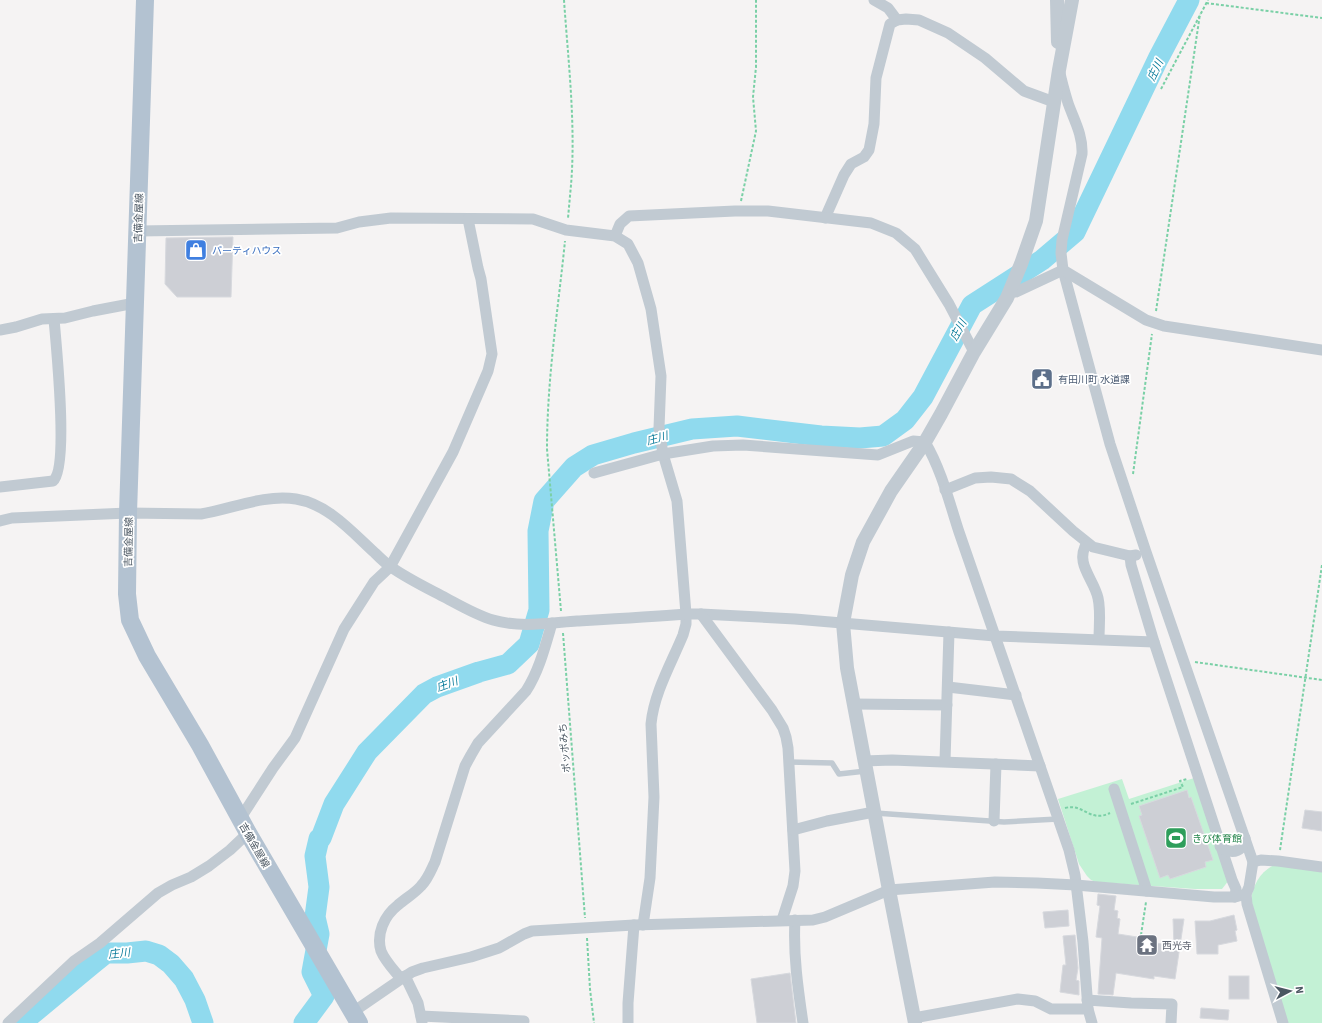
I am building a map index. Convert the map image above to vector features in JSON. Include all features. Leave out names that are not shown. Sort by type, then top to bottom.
[{"type":"main road","name":"吉備金屋線","points":[[145,0],[128,513],[127,594],[130,620],[147,656],[200,745],[244,826],[356,1017]]},
{"type":"street","points":[[874,0],[888,8],[897,20]]},
{"type":"street","points":[[1057,0],[1059,70],[1066,97],[1079,130],[1082,148],[1082,154],[1062,240],[1061,253],[1063,270],[1110,444],[1253,862],[1249,887],[1246,894],[1247,904],[1283,1023]]},
{"type":"street","points":[[1072,0],[1059,70],[1036,221],[1010,292],[974,352],[924,442],[891,491],[863,542],[852,575],[843,623],[847,668],[915,1020],[1018,999],[1035,1001],[1051,1009],[1088,1005],[1131,1003],[1172,1004],[1171,1023]]},
{"type":"street","points":[[825,218],[850,164],[864,157],[869,150],[874,124],[876,78],[890,24],[897,20],[919,20],[948,33],[985,58],[1024,91],[1054,102]]},
{"type":"street","points":[[615,236],[620,224],[629,216],[768,211],[871,223],[896,233],[915,250],[949,304],[974,352]]},
{"type":"street","points":[[138,231],[337,228],[359,222],[391,218],[533,219],[566,230],[615,236],[628,244],[638,263],[651,309],[661,376],[659,428],[663,454],[677,501],[686,614],[684,635],[654,701],[650,724],[654,797],[650,878],[639,925],[628,1003],[628,1023]]},
{"type":"street","points":[[8,1023],[74,960],[100,943],[158,893],[191,877],[209,866],[230,850],[244,826],[273,768],[295,738],[344,629],[374,582],[390,567],[453,452],[488,371],[492,354],[481,279],[468,219]]},
{"type":"street","points":[[1063,270],[1146,320],[1154,323],[1164,326],[1322,350]]},
{"type":"street","points":[[1010,292],[1016,292],[1063,270]]},
{"type":"street","points":[[0,330],[42,319],[54,319],[135,303]]},
{"type":"street","points":[[0,487],[53,481],[57,475],[60,446],[61,403],[54,319]]},
{"type":"street","points":[[594,473],[663,454],[712,446],[744,445],[878,455],[913,441],[924,442]]},
{"type":"street","points":[[924,442],[932,455],[946,490],[959,532],[1072,858],[1083,942],[1088,1005],[1092,1023]]},
{"type":"street","points":[[946,490],[975,478],[992,476],[1011,478],[1030,491],[1093,547],[1130,556],[1146,552]]},
{"type":"street","points":[[0,521],[12,518],[128,513],[201,514],[267,499],[295,499],[306,501],[318,506],[336,518],[390,567],[424,587],[469,610],[491,620],[502,622],[524,624],[557,623],[701,614],[843,623],[995,636],[1154,642]]},
{"type":"street","points":[[1087,543],[1083,561],[1086,572],[1098,597],[1099,639]]},
{"type":"street","points":[[1130,556],[1131,565],[1154,642],[1220,846],[1236,889],[1235,897]]},
{"type":"street","points":[[701,614],[779,720],[786,737],[789,762],[795,863],[794,878],[782,920]]},
{"type":"street","points":[[524,1021],[422,1020],[418,1003],[403,978],[386,960],[381,952],[380,935],[382,926],[387,917],[397,906],[412,895],[422,885],[431,872],[465,766],[478,743],[526,691],[532,682],[557,623]]},
{"type":"street","points":[[945,761],[949,632]]},
{"type":"street","points":[[948,687],[1016,695]]},
{"type":"street","points":[[854,704],[947,706]]},
{"type":"street","points":[[865,766],[892,760],[1040,766]]},
{"type":"street","points":[[994,821],[996,764]]},
{"type":"street","points":[[1114,789],[1147,891]]},
{"type":"street","points":[[793,830],[827,821],[874,812]]},
{"type":"street","points":[[1220,846],[1229,851],[1236,851],[1242,847],[1245,838]]},
{"type":"street","points":[[1253,862],[1261,860],[1278,861],[1322,867]]},
{"type":"street","points":[[356,1017],[403,978],[423,968],[471,957],[499,948],[532,931],[586,927],[813,920],[825,917],[889,890],[995,882],[1076,885],[1235,897],[1246,894]]},
{"type":"street","points":[[795,920],[794,938],[803,1023]]},
{"type":"lane","points":[[789,762],[832,763],[839,774],[865,766]]},
{"type":"lane","points":[[874,812],[1016,822],[1058,815]]},
{"type":"path","points":[[739,211],[756,131],[752,97],[756,67],[756,0]]},
{"type":"path","points":[[1161,89],[1208,0]]},
{"type":"path","points":[[1206,3],[1322,18]]},
{"type":"path","points":[[1124,486],[1131,483],[1200,14]]},
{"type":"path","name":"ポッポみち","points":[[549,472],[553,519],[557,623],[594,1023]]},
{"type":"path","points":[[1278,861],[1322,565]]},
{"type":"path","points":[[1184,663],[1199,662],[1322,680]]},
{"type":"path","points":[[1058,815],[1073,807],[1082,809],[1092,815],[1100,816],[1183,787],[1180,781],[1197,774]]},
{"type":"path","points":[[1141,935],[1147,891]]},
{"type":"green space","points":[[1194,778],[1229,880],[1222,889],[1195,889],[1096,882],[1087,876],[1079,864],[1058,799],[1122,779],[1129,799]]},
{"type":"green space","points":[[1276,864],[1322,870],[1322,1023],[1286,1023],[1251,900],[1256,883],[1262,874]]},
{"type":"building","points":[[233,237],[231,297],[177,297],[165,284],[166,238]]},
{"type":"building","name":"きび体育館","points":[[1187,790],[1189,798],[1191,797],[1213,860],[1205,862],[1206,867],[1170,879],[1168,875],[1160,878],[1139,816],[1142,815],[1139,806]]},
{"type":"building","points":[[1305,810],[1322,812],[1322,831],[1302,828]]},
{"type":"building","points":[[1098,894],[1116,896],[1114,910],[1118,911],[1117,918],[1120,919],[1118,934],[1150,939],[1150,942],[1174,946],[1173,919],[1184,919],[1175,979],[1154,976],[1154,979],[1116,973],[1113,995],[1098,994],[1102,938],[1096,937],[1100,906],[1097,905]]},
{"type":"building","points":[[1068,910],[1069,926],[1045,928],[1043,912]]},
{"type":"building","points":[[1234,915],[1237,930],[1235,931],[1237,941],[1218,945],[1218,954],[1197,954],[1195,921],[1210,921]]},
{"type":"building","points":[[1075,935],[1078,968],[1076,980],[1079,981],[1079,995],[1060,992],[1063,965],[1066,965],[1063,936]]},
{"type":"building","points":[[790,973],[796,1023],[757,1023],[751,979]]},
{"type":"building","points":[[1229,976],[1249,976],[1249,999],[1229,999]]},
{"type":"building","points":[[1201,1008],[1229,1010],[1228,1020],[1200,1018]]},
{"type":"waterway","name":"庄川","points":[[304,1023],[324,996],[312,972],[319,934],[315,917],[319,887],[315,856],[319,839],[321,838],[334,804],[367,752],[424,694],[437,687],[479,672],[508,664],[529,644],[539,610],[538,531],[544,501],[574,467],[593,455],[692,429],[737,426],[821,436],[860,438],[883,436],[905,420],[923,397],[972,305],[1042,260],[1075,232],[1158,59],[1189,0]]},
{"type":"waterway","name":"庄川","points":[[21,1023],[106,953],[146,951],[159,955],[171,964],[184,979],[195,1000],[203,1023]]},
{"type":"place","name":"パーティハウス","points":[[196,250]]},
{"type":"place","name":"有田川町 水道課","points":[[1042,379]]},
{"type":"place","name":"きび体育館","points":[[1176,838]]},
{"type":"place","name":"西光寺","points":[[1147,945]]}]
